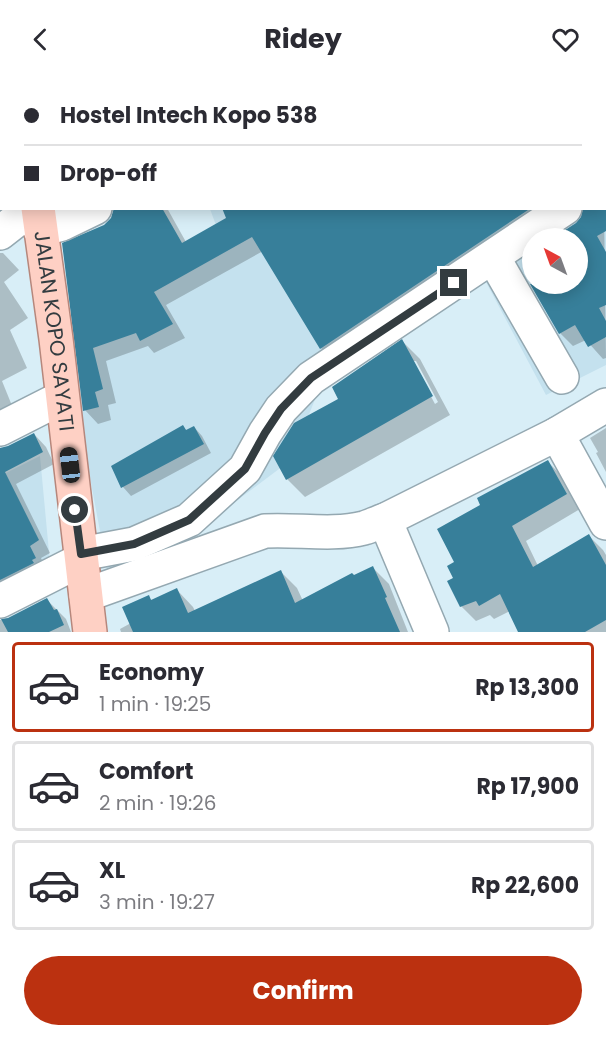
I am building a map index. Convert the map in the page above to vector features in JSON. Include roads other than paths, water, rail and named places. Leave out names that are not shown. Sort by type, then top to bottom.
[{"type":"main road","name":"JALAN KOPO SAYATI","points":[[37,216],[56,339],[61,398],[90,632]]},
{"type":"street","points":[[0,233],[37,216],[62,224],[91,210]]},
{"type":"street","points":[[0,601],[81,557],[134,544],[189,520],[245,469],[281,409],[311,378],[562,210]]},
{"type":"street","points":[[493,257],[562,377]]},
{"type":"street","points":[[0,429],[61,398]]},
{"type":"street","points":[[86,595],[266,531],[336,532],[364,528],[385,520],[557,434],[606,405]]},
{"type":"street","points":[[557,434],[606,523]]},
{"type":"street","points":[[385,520],[432,632]]}]
